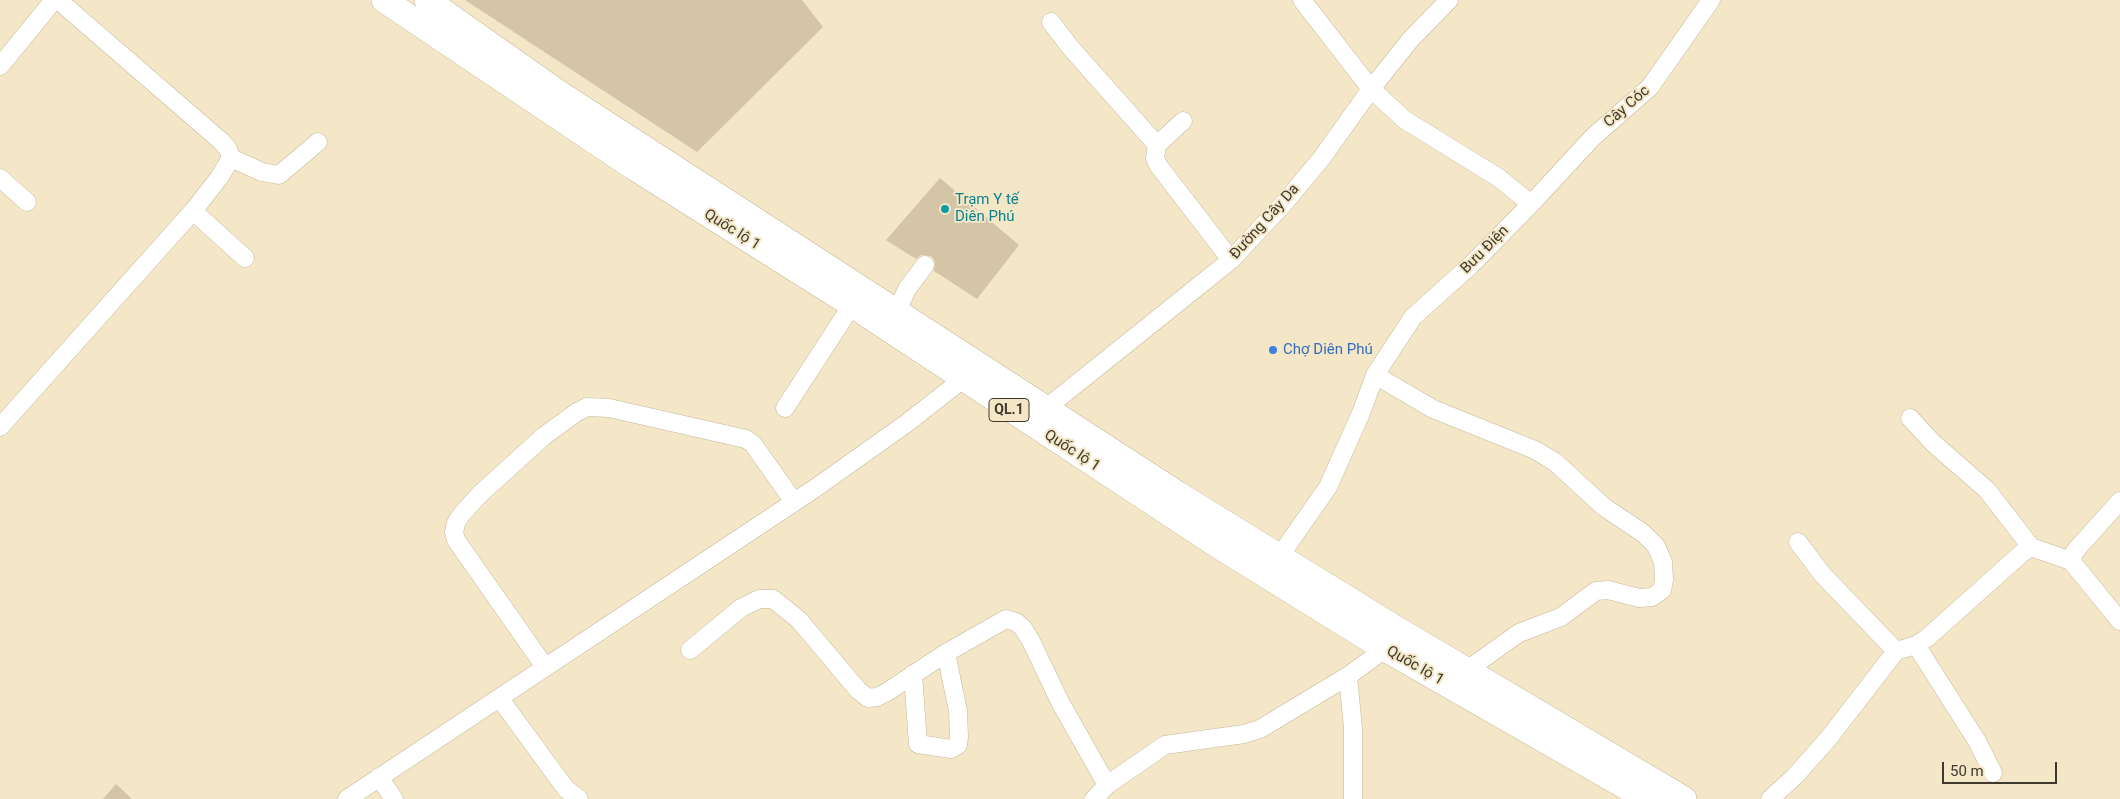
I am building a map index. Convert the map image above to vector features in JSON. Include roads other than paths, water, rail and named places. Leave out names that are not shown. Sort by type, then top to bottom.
[{"type":"highway","name":"Quốc lộ 1","points":[[384,0],[632,167],[852,305],[1167,514],[1385,649],[1646,799]]},
{"type":"highway","name":"Quốc lộ 1","points":[[427,0],[559,93],[1045,408],[1392,626],[1684,799]]},
{"type":"street","points":[[0,66],[54,0]]},
{"type":"street","points":[[58,0],[221,141],[228,149],[231,158],[262,172],[279,175],[318,142]]},
{"type":"street","points":[[1302,0],[1371,89],[1405,120],[1499,178],[1531,204]]},
{"type":"street","name":"Đường Cây Da","points":[[1045,408],[1231,260],[1321,159],[1371,89],[1410,40],[1448,0]]},
{"type":"street","name":"Cây Cóc","points":[[1531,204],[1593,137],[1650,87],[1711,0]]},
{"type":"street","points":[[1051,22],[1070,47],[1157,145]]},
{"type":"street","points":[[1183,121],[1157,145],[1155,158],[1164,175],[1231,260]]},
{"type":"street","points":[[0,426],[193,211],[223,172],[231,158]]},
{"type":"street","points":[[0,178],[27,202]]},
{"type":"street","name":"Bưu Điện","points":[[1280,557],[1328,487],[1361,413],[1375,375],[1413,317],[1472,264],[1531,204]]},
{"type":"street","points":[[193,211],[245,258]]},
{"type":"street","points":[[897,311],[907,289],[925,265]]},
{"type":"street","points":[[785,408],[852,305]]},
{"type":"street","points":[[1375,375],[1433,409],[1461,422],[1509,438],[1555,462],[1604,508],[1643,534],[1656,546],[1663,562],[1664,580],[1662,590],[1652,597],[1639,598],[1608,590],[1596,591],[1561,617],[1519,633],[1468,670]]},
{"type":"street","points":[[347,799],[794,502],[907,422],[963,379]]},
{"type":"street","points":[[545,667],[456,540],[454,532],[456,523],[461,515],[480,494],[544,436],[577,412],[587,407],[603,407],[746,440],[753,444],[794,502]]},
{"type":"street","points":[[1910,418],[1933,443],[1987,490],[2031,547],[2071,561],[2120,621]]},
{"type":"street","points":[[2071,561],[2075,551],[2120,501]]},
{"type":"street","points":[[1798,542],[1822,574],[1896,651]]},
{"type":"street","points":[[1770,799],[1795,776],[1828,739],[1896,651],[1916,645],[1956,614],[2022,553],[2031,547]]},
{"type":"street","points":[[690,650],[741,608],[759,599],[773,599],[799,620],[858,690],[868,698],[877,697],[887,692],[946,653],[1006,620],[1016,622],[1023,628],[1031,641],[1060,702],[1107,785]]},
{"type":"street","points":[[1916,645],[1977,741],[1993,773]]},
{"type":"street","points":[[1094,799],[1107,785],[1165,745],[1244,734],[1260,729],[1348,676],[1385,649]]},
{"type":"street","points":[[913,674],[918,744],[951,749],[958,745],[958,711],[946,653]]},
{"type":"street","points":[[1348,676],[1353,728],[1353,799]]},
{"type":"street","points":[[500,699],[566,789],[579,799]]},
{"type":"street","points":[[379,777],[394,799]]},
{"type":"place","name":"Trạm Y tế Diên Phú","points":[[945,209]]},
{"type":"place","name":"Chợ Diên Phú","points":[[1273,350]]}]
